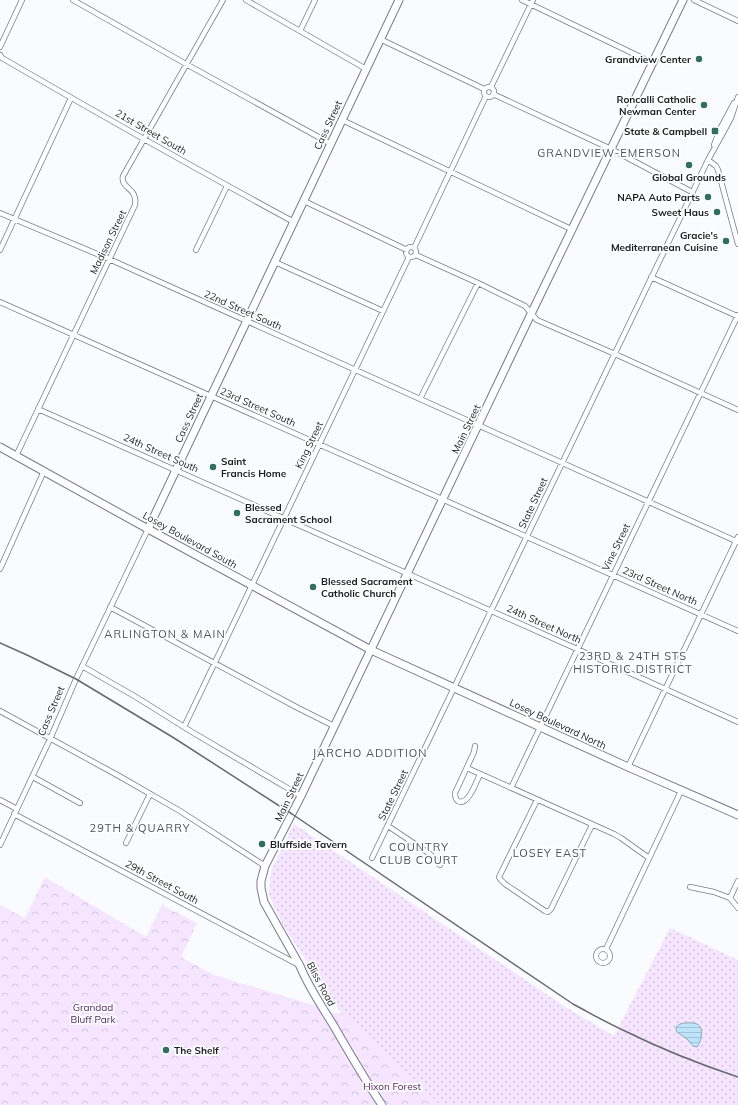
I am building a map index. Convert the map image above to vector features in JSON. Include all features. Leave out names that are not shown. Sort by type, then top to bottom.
[{"type":"street","points":[[0,47],[22,0]]},
{"type":"street","points":[[73,0],[330,144]]},
{"type":"street","name":"Madison Street","points":[[16,456],[135,205],[135,195],[123,182],[122,178],[222,0]]},
{"type":"street","points":[[246,0],[366,69]]},
{"type":"street","points":[[300,31],[315,0]]},
{"type":"street","name":"Cass Street","points":[[0,845],[33,777],[82,666],[399,0]]},
{"type":"street","points":[[522,0],[532,2],[653,63]]},
{"type":"street","name":"Main Street","points":[[265,866],[301,796],[683,0]]},
{"type":"street","points":[[694,0],[738,21]]},
{"type":"street","points":[[491,87],[532,2]]},
{"type":"street","points":[[380,39],[484,89]]},
{"type":"street","name":"21st Street South","points":[[0,55],[2,58],[71,98],[294,222]]},
{"type":"street","points":[[484,89],[488,86],[491,87]]},
{"type":"street","points":[[491,87],[494,90],[493,94]]},
{"type":"street","points":[[416,255],[416,250],[414,248],[486,96],[484,89]]},
{"type":"street","points":[[486,96],[491,96],[493,94],[611,149],[692,192]]},
{"type":"street","name":"State Street","points":[[372,858],[709,158],[726,116],[738,97]]},
{"type":"street","points":[[0,250],[71,98]]},
{"type":"street","points":[[342,120],[573,230]]},
{"type":"street","points":[[709,158],[718,170],[738,244]]},
{"type":"street","points":[[196,250],[227,186]]},
{"type":"street","points":[[304,201],[407,250],[409,248],[414,248]]},
{"type":"street","name":"22nd Street South","points":[[0,213],[110,259],[562,463],[737,540]]},
{"type":"street","points":[[407,250],[406,254],[409,257],[412,258],[416,255]]},
{"type":"street","points":[[416,255],[525,306],[537,320],[738,410]]},
{"type":"street","name":"King Street","points":[[184,727],[409,257]]},
{"type":"street","points":[[275,262],[383,311]]},
{"type":"street","points":[[651,277],[738,315]]},
{"type":"street","points":[[420,399],[478,283]]},
{"type":"street","name":"23rd Street South","points":[[0,302],[443,500]]},
{"type":"street","name":"Vine Street","points":[[511,788],[738,315]]},
{"type":"street","name":"24th Street South","points":[[38,409],[408,574]]},
{"type":"street","name":"Losey Boulevard South","points":[[0,447],[371,650]]},
{"type":"street","points":[[0,569],[44,471]]},
{"type":"street","name":"23rd Street North","points":[[443,500],[738,631]]},
{"type":"street","points":[[628,766],[737,540]]},
{"type":"street","name":"24th Street North","points":[[408,574],[738,722]]},
{"type":"street","points":[[110,607],[149,627],[214,664],[334,726]]},
{"type":"street","name":"Losey Boulevard North","points":[[371,650],[681,791],[738,815]]},
{"type":"street","points":[[82,666],[301,796]]},
{"type":"street","points":[[0,711],[180,811],[265,866]]},
{"type":"street","points":[[474,746],[474,752],[455,793],[456,799],[464,802],[469,798],[480,774]]},
{"type":"street","points":[[467,768],[621,838],[649,858]]},
{"type":"street","points":[[33,777],[80,803]]},
{"type":"street","points":[[606,949],[681,791]]},
{"type":"street","points":[[126,844],[150,794]]},
{"type":"street","name":"29th Street South","points":[[0,800],[16,812],[300,966]]},
{"type":"street","points":[[537,800],[499,877],[505,884],[545,911],[548,912],[551,909],[592,825]]},
{"type":"street","points":[[388,826],[430,854],[440,865]]},
{"type":"street","name":"Bliss Road","points":[[265,866],[261,881],[264,902],[300,966],[304,976],[361,1073],[382,1105]]},
{"type":"street","points":[[730,898],[738,881]]},
{"type":"street","points":[[690,887],[714,892],[730,898],[738,908]]},
{"type":"green space","points":[[294,824],[564,1006],[614,1036],[670,928],[738,960],[738,1105],[440,1105],[341,1013],[284,927],[269,895],[271,871]]},
{"type":"green space","name":"Grandad Bluff Park","points":[[45,877],[146,937],[162,905],[197,923],[181,957],[214,975],[323,1008],[326,1013],[341,1013],[440,1105],[0,1105],[0,905],[25,918]]},
{"type":"water","points":[[684,1023],[695,1023],[701,1029],[701,1039],[697,1047],[693,1046],[687,1039],[677,1032],[676,1027]]},
{"type":"railway","points":[[0,643],[76,679],[174,738],[292,814],[573,1004],[652,1044],[738,1077]]},
{"type":"place","name":"Grandview Center","points":[[699,59]]},
{"type":"place","name":"Roncalli Catholic Newman Center","points":[[704,105]]},
{"type":"place","name":"State & Campbell","points":[[715,131]]},
{"type":"place","name":"Global Grounds","points":[[689,165]]},
{"type":"place","name":"NAPA Auto Parts","points":[[708,197]]},
{"type":"place","name":"Sweet Haus","points":[[717,212]]},
{"type":"place","name":"Gracie's Mediterranean Cuisine","points":[[726,241]]},
{"type":"place","name":"Saint Francis Home","points":[[213,467]]},
{"type":"place","name":"Blessed Sacrament School","points":[[237,513]]},
{"type":"place","name":"Blessed Sacrament Catholic Church","points":[[313,587]]},
{"type":"place","name":"Bluffside Tavern","points":[[262,844]]},
{"type":"place","name":"The Shelf","points":[[166,1050]]},
{"type":"district","name":"GRANDVIEW-EMERSON","points":[[609,153]]},
{"type":"district","name":"ARLINGTON & MAIN","points":[[165,634]]},
{"type":"district","name":"23RD & 24TH STS HISTORIC DISTRICT","points":[[633,662]]},
{"type":"district","name":"JARCHO ADDITION","points":[[370,753]]},
{"type":"district","name":"29TH & QUARRY","points":[[140,828]]},
{"type":"district","name":"COUNTRY CLUB COURT","points":[[419,853]]},
{"type":"district","name":"LOSEY EAST","points":[[550,853]]},
{"type":"park label","name":"Hixon Forest","points":[[392,1086]]}]
